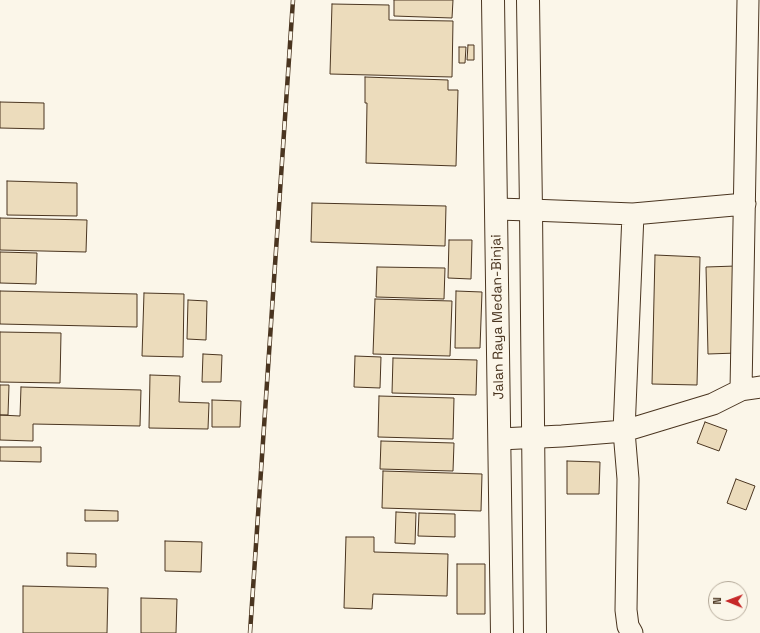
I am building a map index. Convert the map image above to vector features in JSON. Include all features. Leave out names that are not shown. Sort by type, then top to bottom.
[{"type":"main road","name":"Jalan Raya Medan-Binjai","points":[[493,0],[502,633]]},
{"type":"main road","points":[[528,0],[534,633]]},
{"type":"street","points":[[500,438],[533,438],[624,431],[713,404],[750,388],[745,204],[748,0]]},
{"type":"street","points":[[496,210],[633,214],[745,204]]},
{"type":"street","points":[[632,633],[628,626],[626,610],[628,479],[624,431],[633,214]]},
{"type":"building","points":[[394,0],[453,0],[452,18],[394,16]]},
{"type":"building","points":[[332,4],[389,5],[389,20],[453,21],[452,77],[330,74]]},
{"type":"building","points":[[468,45],[474,45],[474,60],[467,60]]},
{"type":"building","points":[[459,47],[466,47],[465,63],[459,63]]},
{"type":"building","points":[[365,77],[448,80],[448,90],[458,90],[456,166],[366,163],[367,103],[365,103]]},
{"type":"building","points":[[0,102],[44,103],[44,129],[0,128]]},
{"type":"building","points":[[7,181],[77,183],[77,216],[7,215]]},
{"type":"building","points":[[312,203],[446,206],[445,246],[311,242]]},
{"type":"building","points":[[0,218],[87,220],[86,252],[0,250]]},
{"type":"building","points":[[449,240],[472,240],[471,279],[448,278]]},
{"type":"building","points":[[0,252],[37,253],[36,284],[0,283]]},
{"type":"building","points":[[655,255],[700,257],[697,385],[652,384]]},
{"type":"building","points":[[736,266],[737,353],[708,354],[706,267]]},
{"type":"building","points":[[377,267],[445,268],[444,299],[376,297]]},
{"type":"building","points":[[0,291],[137,294],[137,327],[0,324]]},
{"type":"building","points":[[456,291],[482,292],[480,348],[455,348]]},
{"type":"building","points":[[144,293],[184,294],[183,357],[142,356]]},
{"type":"building","points":[[375,299],[452,301],[450,356],[373,354]]},
{"type":"building","points":[[188,300],[207,301],[206,340],[187,339]]},
{"type":"building","points":[[0,332],[61,333],[60,383],[0,382]]},
{"type":"building","points":[[203,354],[222,355],[221,382],[202,382]]},
{"type":"building","points":[[355,356],[381,357],[380,388],[354,387]]},
{"type":"building","points":[[393,358],[477,360],[476,395],[392,393]]},
{"type":"building","points":[[150,375],[180,376],[179,402],[209,403],[208,429],[149,428]]},
{"type":"building","points":[[0,385],[9,385],[8,415],[0,415]]},
{"type":"building","points":[[21,387],[141,390],[140,426],[33,424],[33,441],[0,440],[0,415],[20,416]]},
{"type":"building","points":[[379,396],[454,398],[453,439],[378,437]]},
{"type":"building","points":[[212,400],[241,401],[240,427],[212,427]]},
{"type":"building","points":[[705,422],[727,430],[719,451],[697,443]]},
{"type":"building","points":[[381,441],[454,443],[453,471],[380,469]]},
{"type":"building","points":[[0,447],[41,447],[41,462],[0,461]]},
{"type":"building","points":[[567,461],[600,462],[599,494],[567,494]]},
{"type":"building","points":[[383,471],[482,474],[481,511],[382,508]]},
{"type":"building","points":[[736,479],[755,486],[746,510],[727,503]]},
{"type":"building","points":[[85,510],[118,511],[118,521],[85,521]]},
{"type":"building","points":[[396,512],[416,513],[415,544],[395,543]]},
{"type":"building","points":[[419,513],[455,514],[455,537],[418,536]]},
{"type":"building","points":[[346,537],[374,537],[374,552],[448,554],[447,596],[373,594],[372,609],[344,608]]},
{"type":"building","points":[[165,541],[202,542],[201,572],[165,571]]},
{"type":"building","points":[[67,553],[96,554],[96,567],[67,566]]},
{"type":"building","points":[[457,564],[485,564],[485,614],[457,614]]},
{"type":"building","points":[[23,586],[108,588],[107,633],[23,633]]},
{"type":"building","points":[[141,598],[177,599],[176,633],[141,633]]},
{"type":"railway","points":[[250,633],[293,0]]}]
